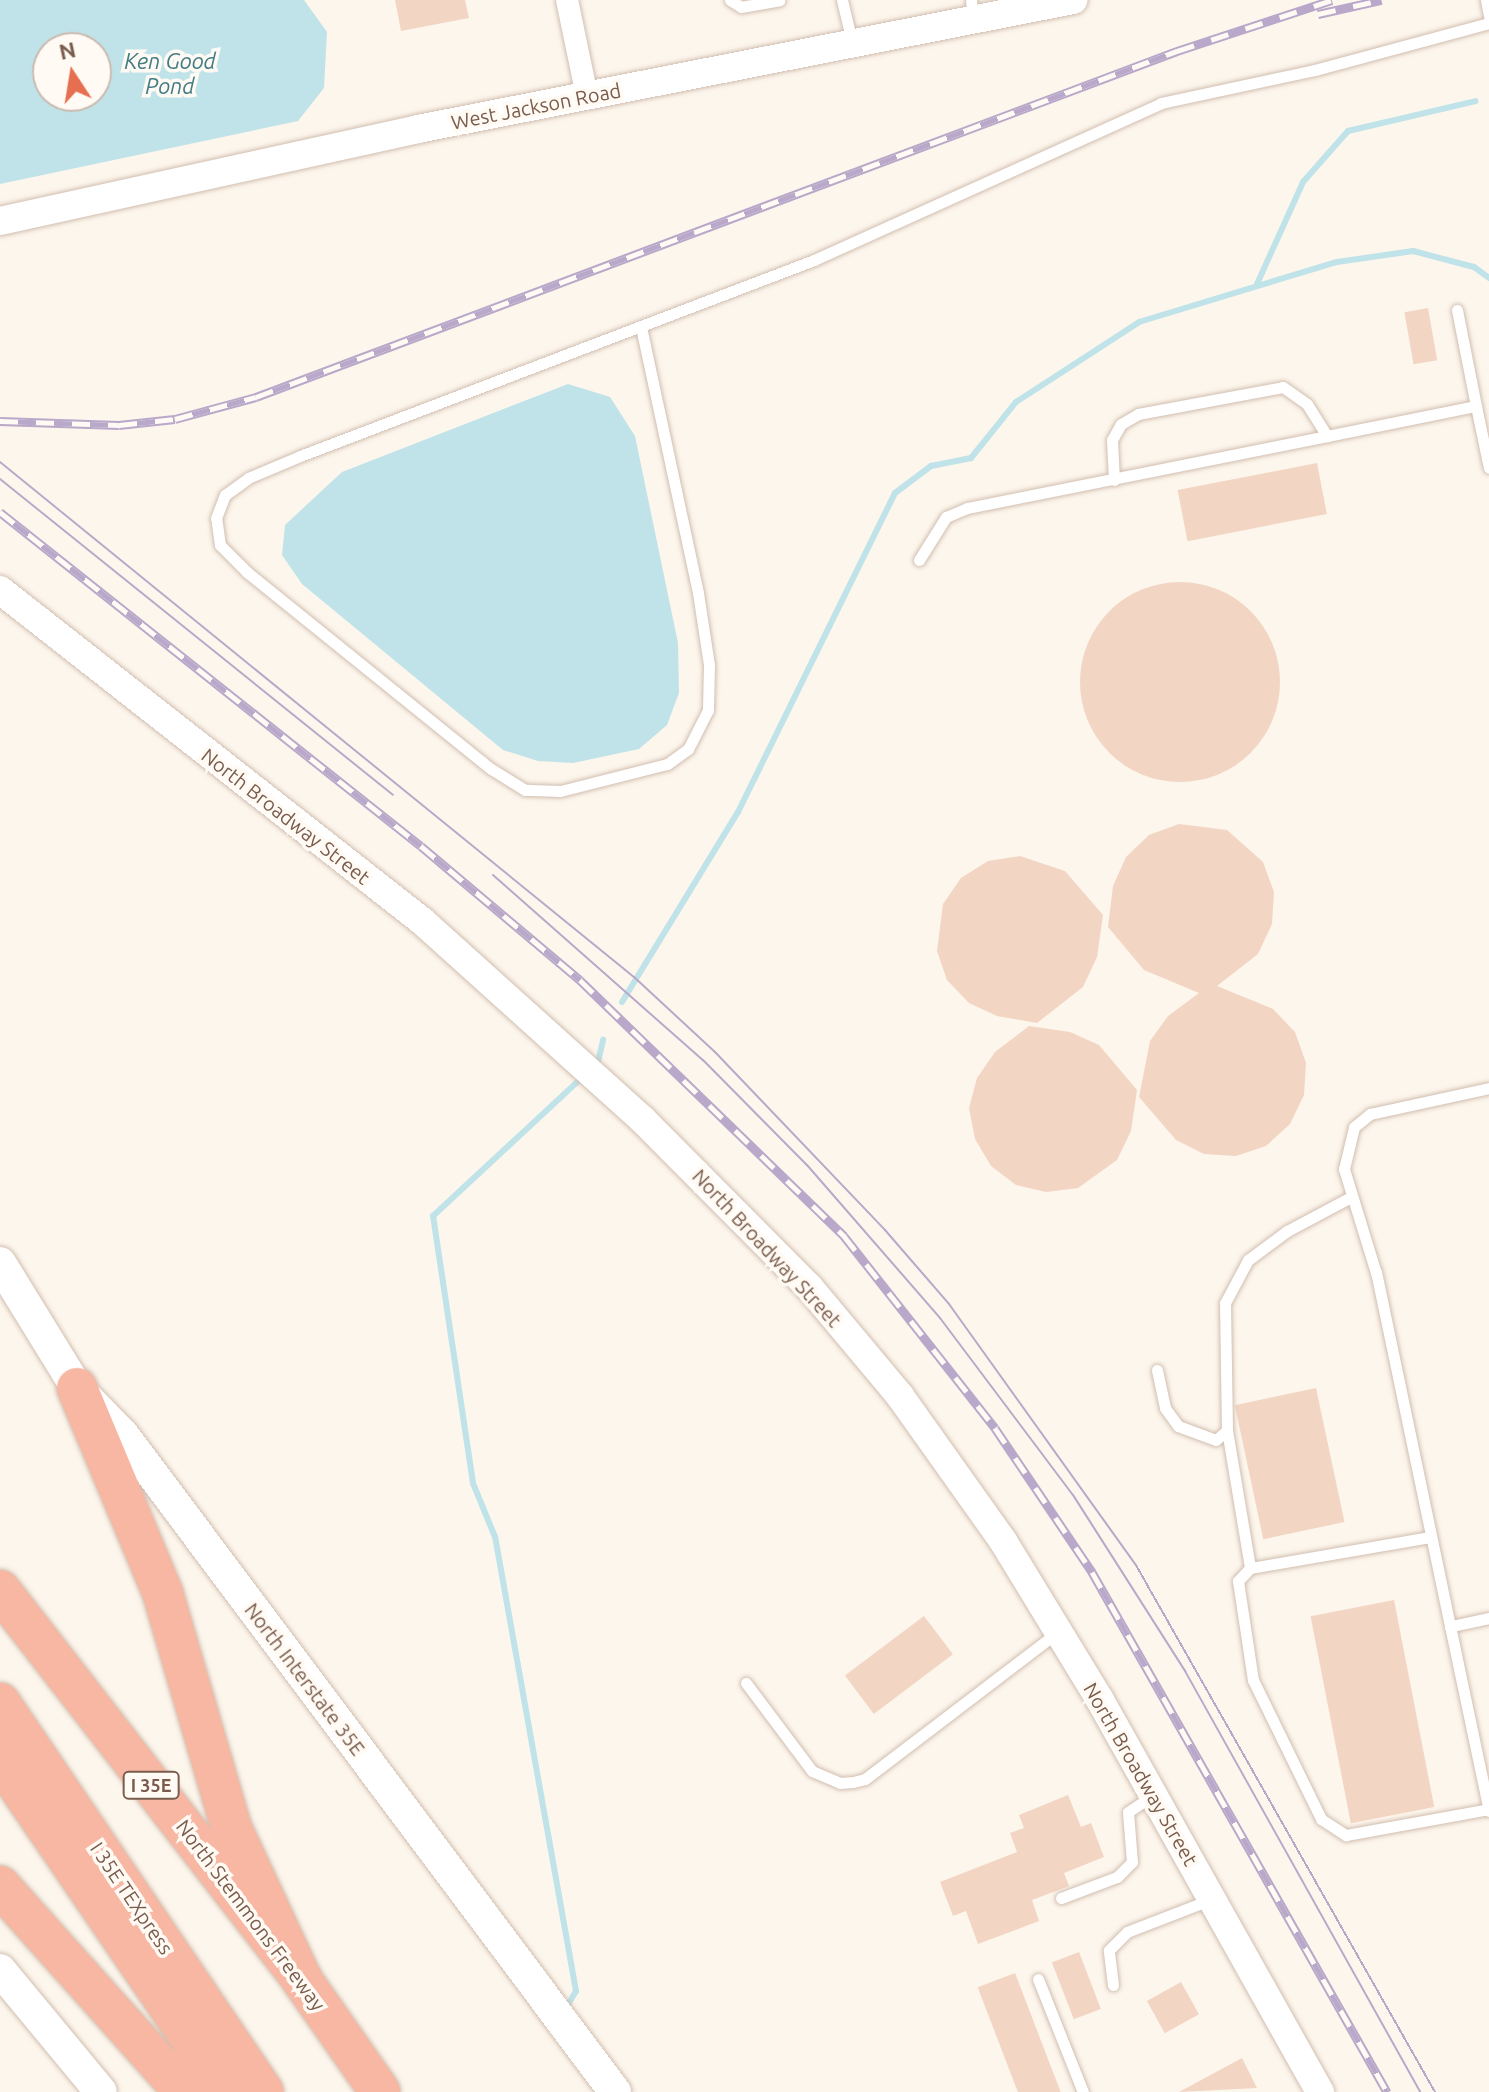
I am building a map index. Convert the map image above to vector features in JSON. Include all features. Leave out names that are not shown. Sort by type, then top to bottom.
[{"type":"highway","points":[[77,1388],[163,1594],[231,1827],[302,1980]]},
{"type":"highway","name":"North Stemmons Freeway","points":[[0,1590],[302,1980],[380,2092]]},
{"type":"highway","name":"I 35E TEXpress","points":[[0,1703],[263,2092]]},
{"type":"highway","points":[[0,1759],[227,2092]]},
{"type":"highway","points":[[0,1886],[184,2092]]},
{"type":"main road","name":"North Interstate 35E","points":[[0,1263],[77,1388],[123,1435],[615,2092]]},
{"type":"main road","points":[[0,1970],[101,2092]]},
{"type":"street","points":[[567,0],[587,96]]},
{"type":"street","name":"West Jackson Road","points":[[0,221],[587,96],[852,46],[972,10],[1073,0]]},
{"type":"street","name":"North Broadway Street","points":[[0,590],[422,921],[695,1171],[809,1287],[900,1396],[1003,1541],[1153,1794],[1320,2092]]},
{"type":"lane","points":[[730,0],[741,7],[779,0]]},
{"type":"lane","points":[[842,0],[852,46]]},
{"type":"lane","points":[[1486,0],[1489,16]]},
{"type":"lane","points":[[641,327],[698,593],[709,665],[708,710],[688,749],[667,764],[560,791],[525,790],[491,769],[247,572],[220,545],[216,518],[225,495],[248,478],[814,260],[1161,103],[1315,70],[1489,23]]},
{"type":"lane","points":[[1457,310],[1489,468]]},
{"type":"lane","points":[[1114,480],[1112,440],[1121,424],[1138,414],[1283,387],[1307,404],[1327,436]]},
{"type":"lane","points":[[919,560],[946,517],[1476,406]]},
{"type":"lane","points":[[1430,1537],[1250,1568],[1238,1581],[1253,1680],[1321,1819],[1346,1835],[1489,1810],[1373,1261],[1344,1169],[1346,1146],[1354,1127],[1370,1114],[1489,1088]]},
{"type":"lane","points":[[1250,1568],[1227,1430],[1225,1303],[1248,1260],[1287,1231],[1351,1197]]},
{"type":"lane","points":[[1157,1370],[1165,1408],[1178,1426],[1216,1440],[1227,1430]]},
{"type":"lane","points":[[1450,1626],[1489,1618]]},
{"type":"lane","points":[[746,1683],[812,1771],[840,1783],[853,1782],[865,1779],[1058,1631]]},
{"type":"lane","points":[[1061,1898],[1117,1877],[1132,1862],[1128,1812],[1153,1794]]},
{"type":"lane","points":[[1113,1985],[1109,1950],[1127,1932],[1213,1899]]},
{"type":"lane","points":[[1038,1979],[1083,2092]]},
{"type":"water","name":"Ken Good Pond","points":[[0,0],[304,0],[327,32],[324,88],[298,121],[0,184]]},
{"type":"water","points":[[568,384],[610,397],[635,436],[678,643],[679,693],[667,725],[639,749],[573,763],[538,761],[503,750],[302,584],[282,555],[285,525],[342,472]]},
{"type":"building","points":[[395,0],[465,0],[469,18],[401,31]]},
{"type":"building","points":[[1428,308],[1437,360],[1414,364],[1404,312]]},
{"type":"building","points":[[1317,463],[1327,514],[1188,541],[1178,490]]},
{"type":"building","points":[[1180,582],[1218,589],[1251,611],[1273,644],[1280,682],[1273,720],[1251,753],[1218,775],[1180,782],[1142,775],[1109,753],[1087,720],[1080,682],[1087,644],[1109,611],[1142,589]]},
{"type":"building","points":[[1179,824],[1227,830],[1263,862],[1274,892],[1272,924],[1258,954],[1217,986],[1273,1009],[1295,1032],[1306,1063],[1304,1095],[1290,1124],[1266,1146],[1236,1156],[1204,1154],[1176,1140],[1139,1097],[1150,1041],[1168,1016],[1199,993],[1144,970],[1108,927],[1113,886],[1126,857],[1149,835]]},
{"type":"building","points":[[1020,856],[1065,871],[1103,915],[1097,957],[1083,987],[1037,1023],[997,1016],[969,1003],[947,980],[937,951],[943,904],[961,878],[988,861]]},
{"type":"building","points":[[1029,1026],[1070,1032],[1099,1045],[1137,1090],[1131,1131],[1117,1160],[1078,1188],[1046,1192],[1016,1185],[991,1166],[975,1139],[969,1108],[977,1078],[995,1052]]},
{"type":"building","points":[[1316,1388],[1344,1522],[1263,1539],[1235,1405]]},
{"type":"building","points":[[1394,1600],[1434,1807],[1351,1823],[1311,1616]]},
{"type":"building","points":[[924,1616],[953,1654],[874,1714],[845,1676]]},
{"type":"building","points":[[1068,1795],[1081,1827],[1091,1823],[1104,1857],[1064,1873],[1069,1886],[1032,1900],[1039,1921],[978,1944],[966,1911],[953,1916],[940,1882],[1017,1852],[1010,1833],[1024,1828],[1019,1815]]},
{"type":"building","points":[[1079,1952],[1101,2009],[1074,2019],[1052,1962]]},
{"type":"building","points":[[1015,1973],[1061,2092],[1018,2092],[978,1987]]},
{"type":"building","points":[[1181,1982],[1199,2014],[1165,2033],[1147,2001]]},
{"type":"building","points":[[1242,2058],[1257,2088],[1179,2092]]},
{"type":"waterway","points":[[1257,284],[1303,182],[1348,131],[1476,101]]},
{"type":"waterway","points":[[622,1002],[738,812],[895,493],[931,466],[971,458],[1016,402],[1139,322],[1337,262],[1413,251],[1474,267],[1489,278]]},
{"type":"waterway","points":[[598,1062],[603,1040]]},
{"type":"waterway","points":[[569,2003],[576,1991],[495,1537],[473,1483],[433,1216],[577,1082]]},
{"type":"tram line","points":[[0,462],[634,977],[715,1052],[885,1230],[949,1304],[1137,1567],[1435,2092]]},
{"type":"tram line","points":[[0,479],[393,795]]},
{"type":"tram line","points":[[493,875],[703,1060],[807,1165],[940,1318],[1073,1495],[1185,1671],[1420,2092]]},
{"type":"railway","points":[[0,421],[119,425],[175,419],[256,397],[1177,51],[1332,0]]},
{"type":"railway","points":[[1318,14],[1381,0]]},
{"type":"railway","points":[[0,512],[421,846],[580,980],[844,1236],[995,1428],[1092,1572],[1387,2092]]}]
